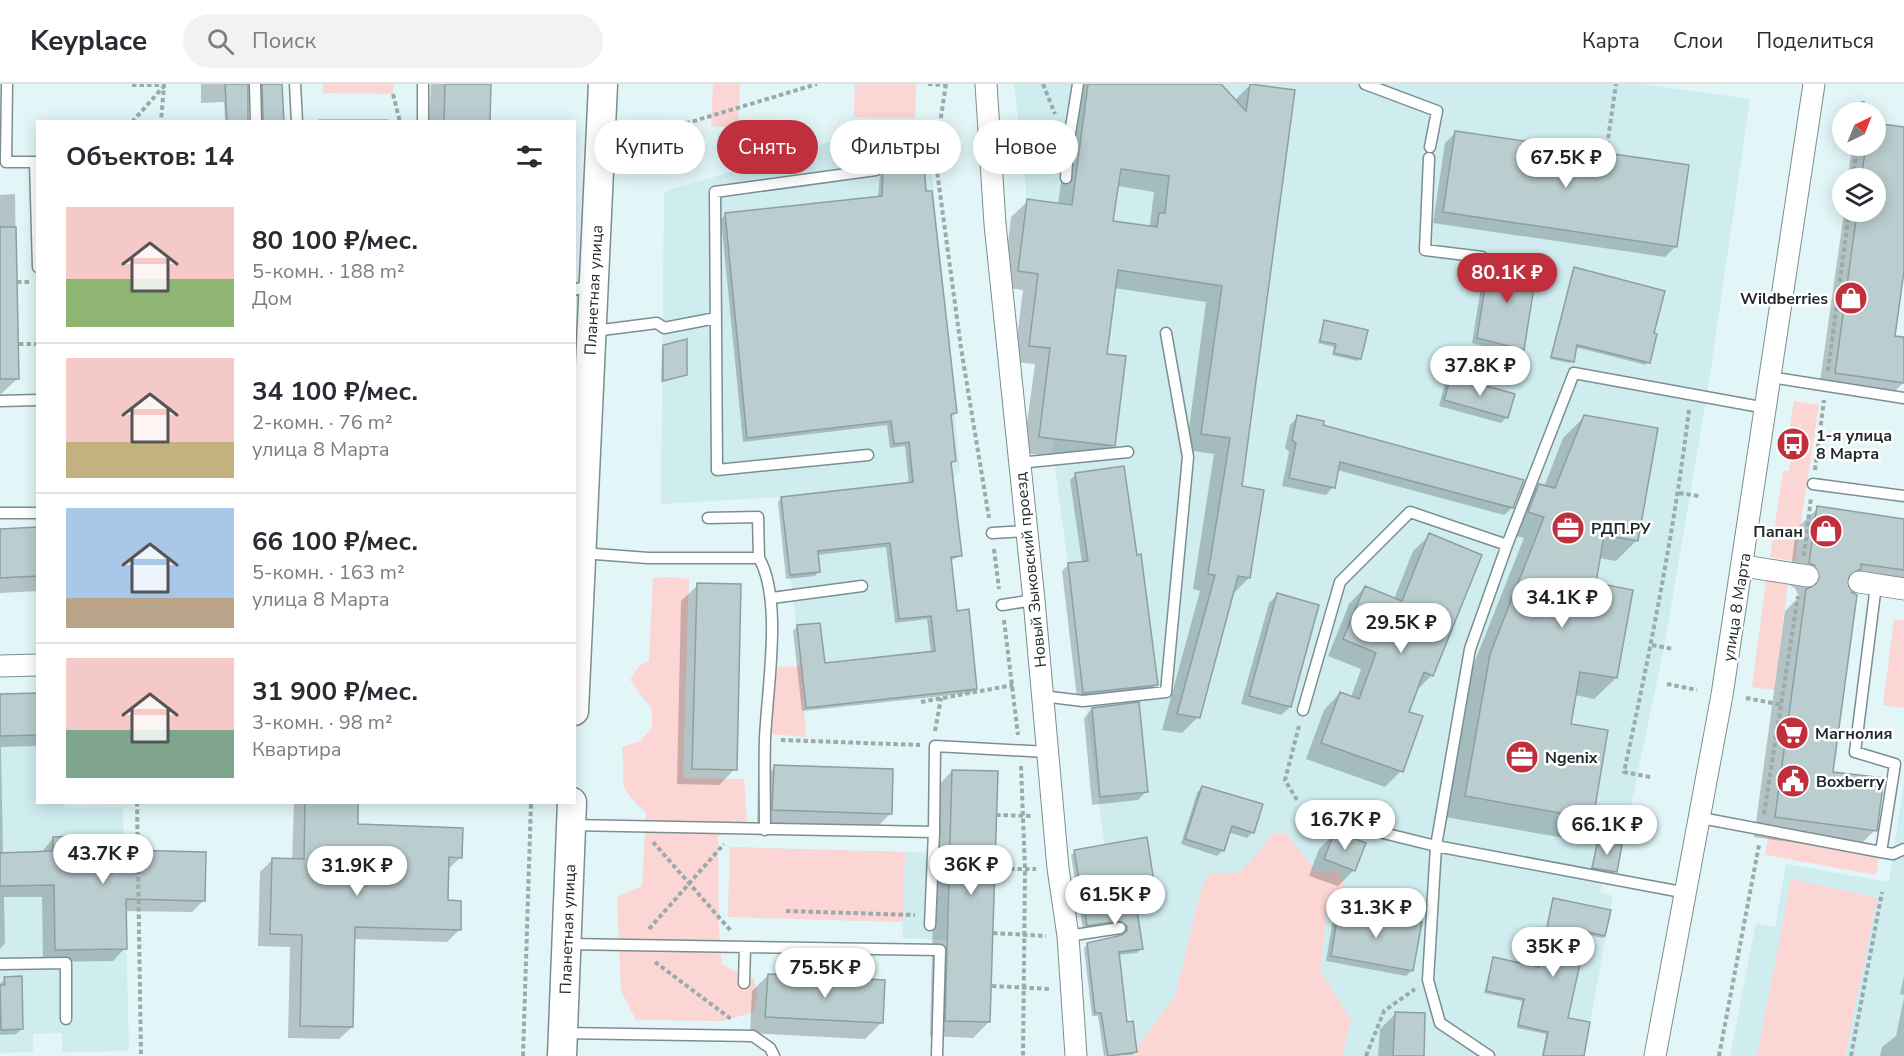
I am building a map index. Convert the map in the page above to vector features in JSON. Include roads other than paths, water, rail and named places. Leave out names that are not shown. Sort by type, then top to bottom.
[{"type":"street","name":"Планетная улица","points":[[576,656],[591,331],[584,287],[603,84]]},
{"type":"street","name":"Новый Зыковский проезд","points":[[986,84],[995,224],[1004,290],[1058,868],[1068,936],[1076,1056]]},
{"type":"street","name":"улица 8 Марта","points":[[1655,1056],[1701,818],[1743,566],[1814,84]]},
{"type":"street","points":[[1743,566],[1805,575]]},
{"type":"street","points":[[1867,584],[1904,589]]},
{"type":"street","points":[[0,666],[36,665]]},
{"type":"street","name":"Планетная улица","points":[[562,1045],[571,814]]},
{"type":"lane","points":[[8,84],[6,162],[35,162],[36,179]]},
{"type":"lane","points":[[255,84],[256,120]]},
{"type":"lane","points":[[295,84],[297,120]]},
{"type":"lane","points":[[423,84],[423,120]]},
{"type":"lane","points":[[1066,178],[1068,146],[1078,84]]},
{"type":"lane","points":[[1365,84],[1437,111],[1430,152],[1425,250],[1482,257]]},
{"type":"lane","points":[[847,174],[715,192],[717,470],[868,455]]},
{"type":"lane","points":[[591,331],[657,323],[664,328],[716,318]]},
{"type":"lane","points":[[1042,696],[1083,701],[1166,692],[1188,457],[1166,333]]},
{"type":"lane","points":[[1489,1056],[1440,1023],[1428,980],[1436,846],[1470,650],[1507,545],[1574,373],[1766,408]]},
{"type":"lane","points":[[1770,377],[1904,398]]},
{"type":"lane","points":[[0,401],[36,400]]},
{"type":"lane","points":[[1019,463],[1128,452]]},
{"type":"lane","points":[[1813,484],[1904,496]]},
{"type":"lane","points":[[1303,711],[1340,582],[1410,512],[1507,545]]},
{"type":"lane","points":[[0,513],[36,513]]},
{"type":"lane","points":[[708,518],[758,517],[759,558],[767,572],[772,598],[765,739],[765,830]]},
{"type":"lane","points":[[992,533],[1027,531]]},
{"type":"lane","points":[[582,554],[648,558],[759,558]]},
{"type":"lane","points":[[1867,584],[1855,752],[1895,764],[1881,852]]},
{"type":"lane","points":[[772,598],[862,586]]},
{"type":"lane","points":[[1002,605],[1034,600]]},
{"type":"lane","points":[[930,920],[934,832],[934,746],[1047,752]]},
{"type":"lane","points":[[571,814],[639,826],[934,832]]},
{"type":"lane","points":[[1306,814],[1436,846],[1687,893]]},
{"type":"lane","points":[[1701,818],[1893,854],[1904,849]]},
{"type":"lane","points":[[1068,936],[1120,928]]},
{"type":"lane","points":[[567,944],[940,950],[937,1056]]},
{"type":"lane","points":[[744,983],[745,948]]},
{"type":"lane","points":[[0,964],[66,963],[66,1018]]},
{"type":"lane","points":[[562,1045],[753,1036],[770,1048],[774,1056]]},
{"type":"tunnel","points":[[1808,576],[1859,582]]},
{"type":"place","name":"Wildberries","points":[[1851,298]]},
{"type":"place","name":"1-я улица 8 Марта","points":[[1793,444]]},
{"type":"place","name":"РДП.РУ","points":[[1568,528]]},
{"type":"place","name":"Папан","points":[[1826,531]]},
{"type":"place","name":"Магнолия","points":[[1792,733]]},
{"type":"place","name":"Ngenix","points":[[1522,757]]},
{"type":"place","name":"Boxberry","points":[[1793,781]]}]
